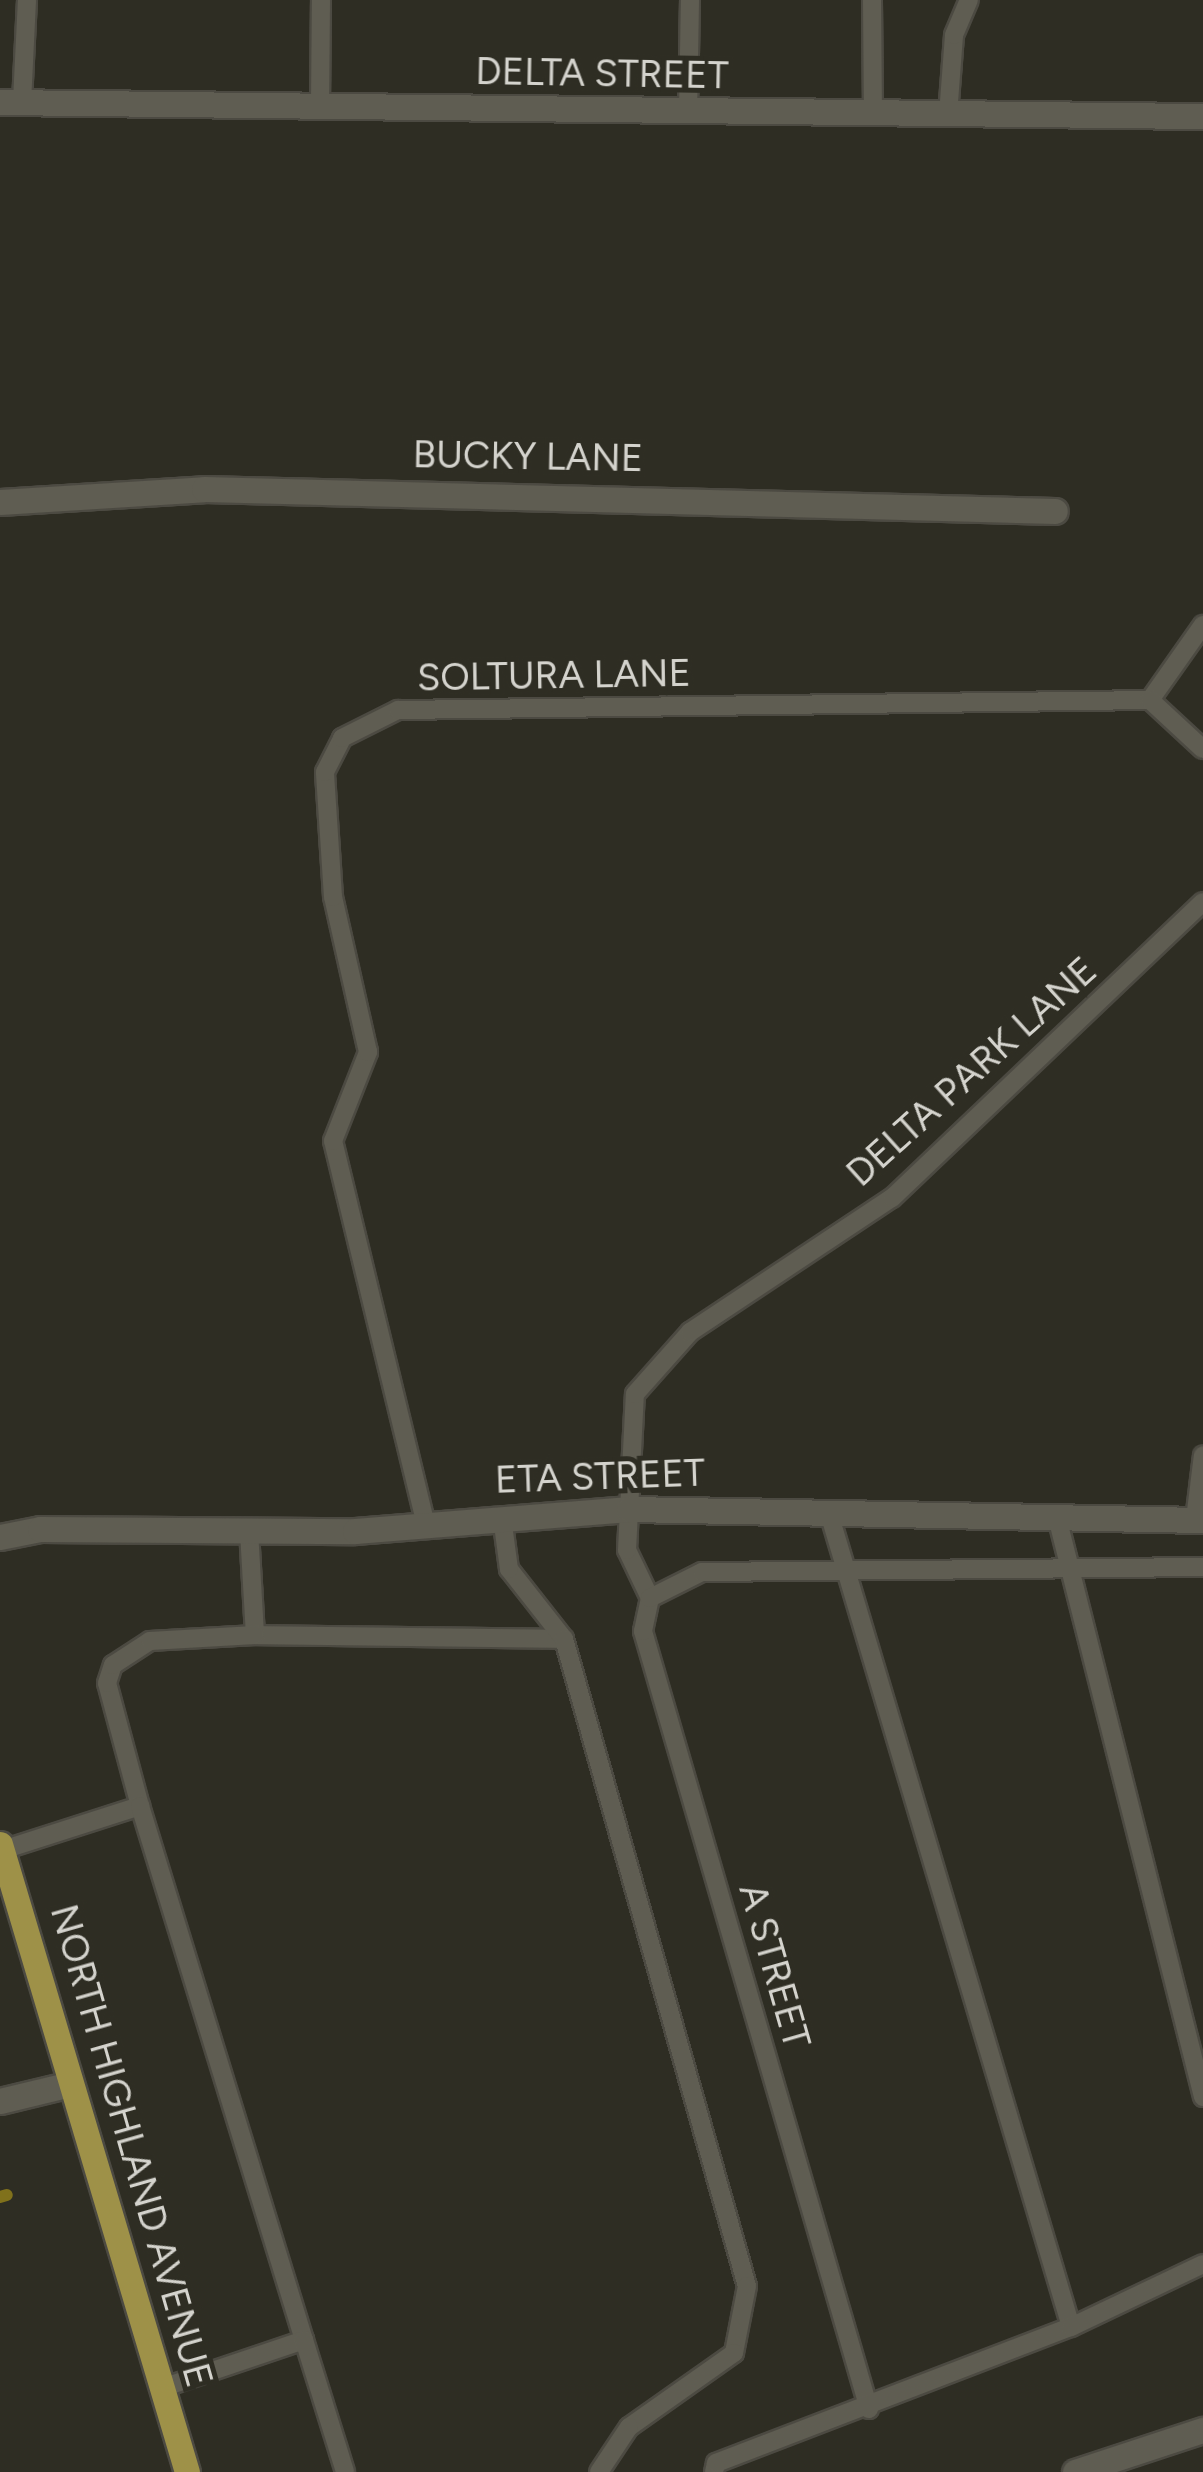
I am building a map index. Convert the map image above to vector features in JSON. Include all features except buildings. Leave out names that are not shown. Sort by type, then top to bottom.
[{"type":"main road","name":"NORTH HIGHLAND AVENUE","points":[[3,1846],[188,2472]]},
{"type":"street","name":"DELTA STREET","points":[[11,102],[320,109],[1203,116]]},
{"type":"street","name":"BUCKY LANE","points":[[0,502],[204,489],[1055,511]]},
{"type":"street","name":"ETA STREET","points":[[0,1537],[40,1528],[249,1530],[628,1509],[1199,1520]]},
{"type":"street","points":[[0,2101],[71,2084]]},
{"type":"street","points":[[1075,2472],[1203,2430]]},
{"type":"lane","points":[[11,102],[27,0]]},
{"type":"lane","points":[[320,109],[321,0]]},
{"type":"lane","points":[[688,113],[690,0]]},
{"type":"lane","points":[[872,0],[872,115]]},
{"type":"lane","points":[[948,115],[954,35],[969,0]]},
{"type":"lane","points":[[1203,625],[1150,700],[1203,749]]},
{"type":"lane","name":"SOLTURA LANE","points":[[425,1521],[333,1141],[368,1052],[333,897],[325,772],[342,738],[398,710],[1150,700]]},
{"type":"lane","name":"DELTA PARK LANE","points":[[650,1598],[628,1550],[635,1394],[690,1332],[892,1198],[1203,902]]},
{"type":"lane","points":[[1199,1520],[1203,1455]]},
{"type":"lane","points":[[828,1513],[1071,2327]]},
{"type":"lane","points":[[502,1517],[510,1569],[564,1639],[747,2286],[734,2353],[628,2428],[599,2472]]},
{"type":"lane","points":[[1057,1517],[1203,2097]]},
{"type":"lane","points":[[249,1530],[255,1636]]},
{"type":"lane","points":[[650,1598],[702,1572],[1203,1566]]},
{"type":"lane","name":"A STREET","points":[[650,1598],[643,1631],[869,2409]]},
{"type":"lane","points":[[346,2472],[140,1806],[107,1683],[113,1665],[150,1641],[255,1636],[564,1639]]},
{"type":"lane","points":[[3,1846],[140,1806]]},
{"type":"lane","points":[[714,2472],[716,2463],[869,2409],[1071,2327],[1203,2264]]},
{"type":"lane","points":[[162,2388],[304,2340]]},
{"type":"waterway","points":[[0,2197],[7,2195]]}]
